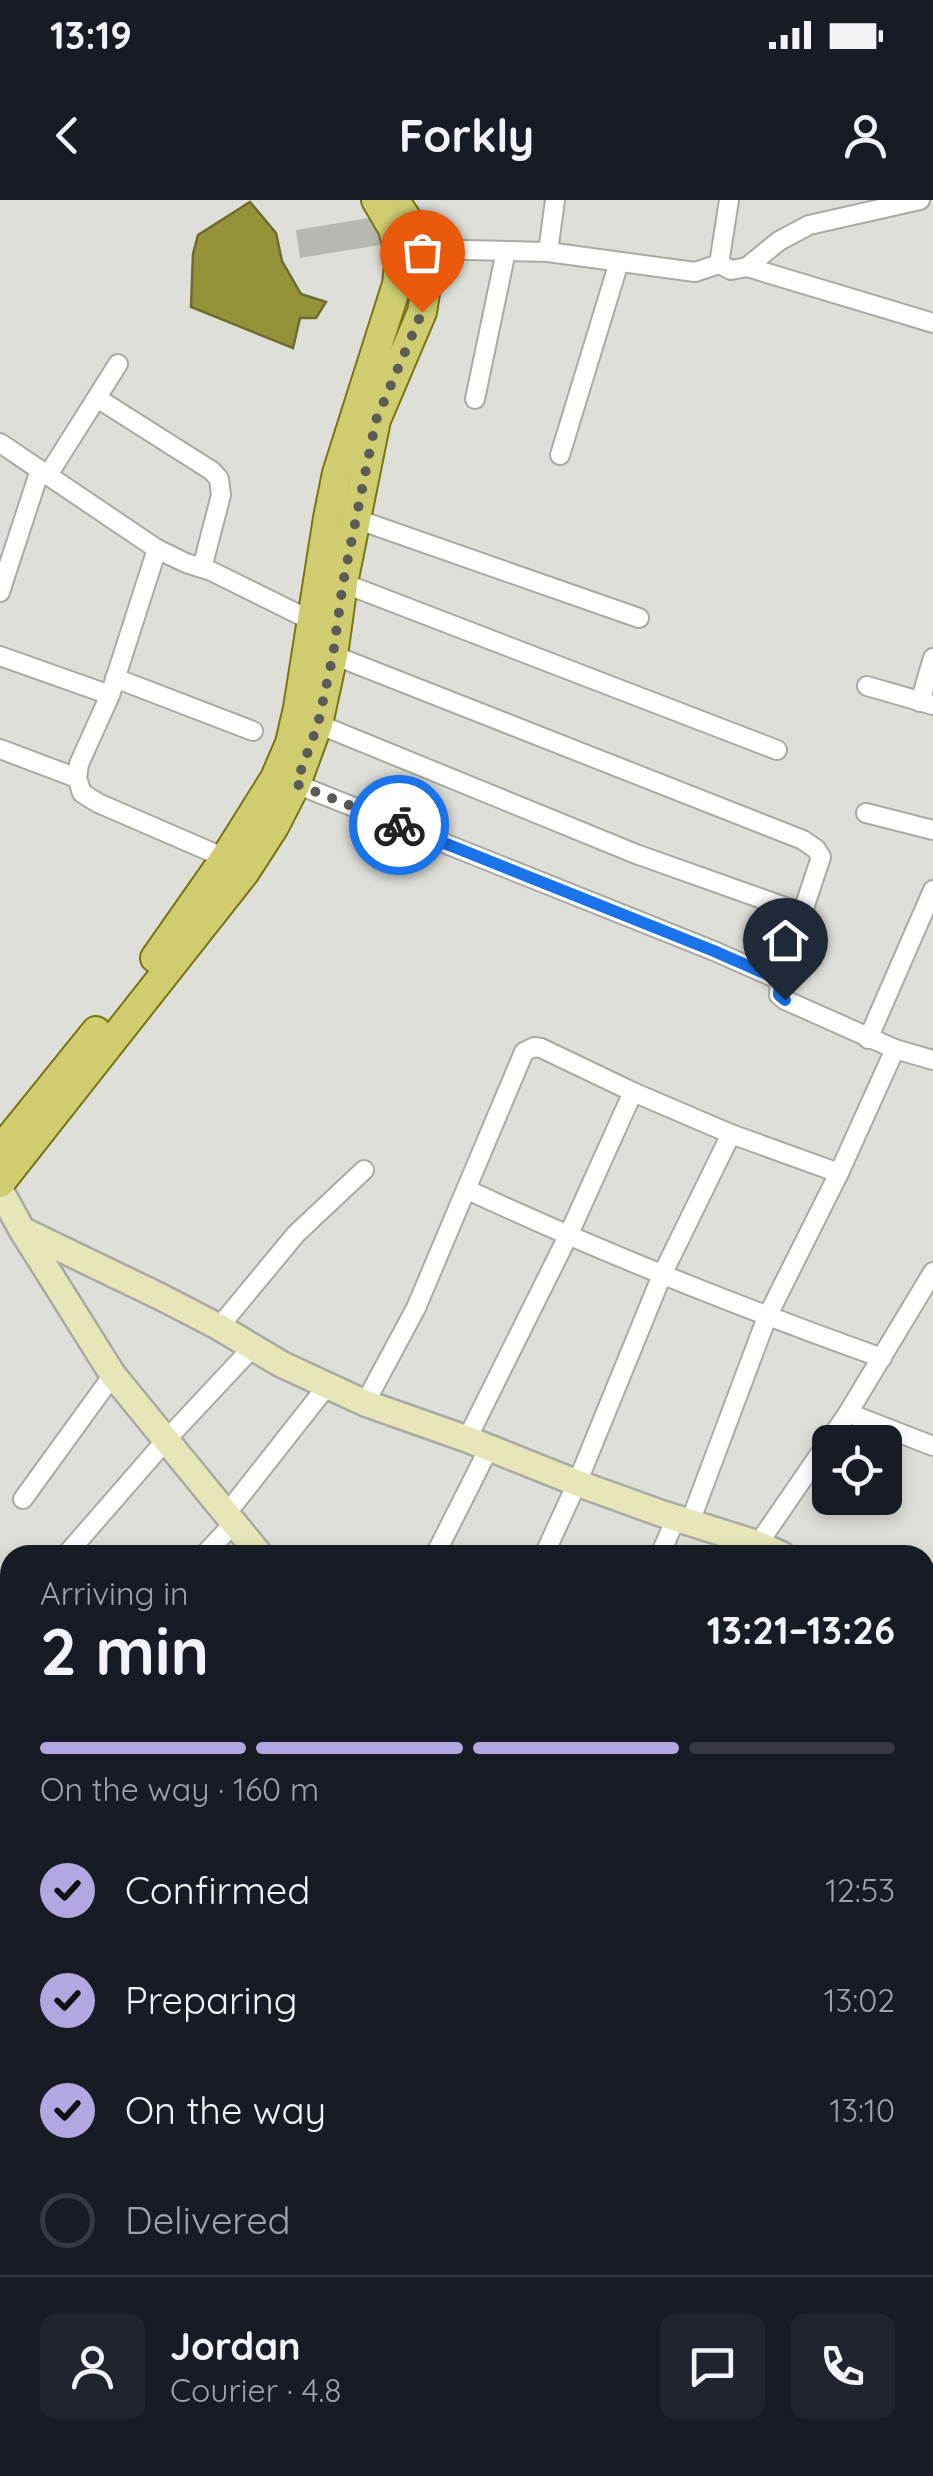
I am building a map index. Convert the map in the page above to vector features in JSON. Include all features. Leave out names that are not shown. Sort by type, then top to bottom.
[{"type":"main road","points":[[0,1186],[244,872],[274,828],[296,784],[318,724],[327,636],[328,518],[337,473],[397,284],[400,257],[393,229],[376,200]]},
{"type":"main road","points":[[0,1150],[160,951],[275,778],[290,742],[298,708],[343,583],[376,420],[422,312],[428,275],[425,249],[394,200]]},
{"type":"street","points":[[548,252],[556,200]]},
{"type":"street","points":[[720,264],[728,200]]},
{"type":"street","points":[[747,268],[780,241],[809,225],[920,200]]},
{"type":"street","points":[[425,249],[548,252],[695,272],[720,264],[730,270],[747,268],[933,323]]},
{"type":"street","points":[[475,399],[506,250]]},
{"type":"street","points":[[560,455],[620,262]]},
{"type":"street","points":[[0,592],[44,473],[118,364]]},
{"type":"street","points":[[97,398],[219,479],[221,495],[202,568]]},
{"type":"street","points":[[0,443],[157,549],[202,568],[327,636],[803,840],[816,849],[820,858],[780,980],[779,995],[868,1039],[933,1060]]},
{"type":"street","points":[[356,519],[639,618]]},
{"type":"street","points":[[157,549],[113,686],[79,764],[77,778],[82,793],[98,802],[224,858]]},
{"type":"street","points":[[343,583],[777,750]]},
{"type":"street","points":[[0,656],[113,686],[253,731]]},
{"type":"street","points":[[867,686],[926,703],[933,658]]},
{"type":"street","points":[[318,724],[636,854],[802,912]]},
{"type":"street","points":[[0,748],[77,778]]},
{"type":"street","points":[[296,784],[780,980]]},
{"type":"street","points":[[866,813],[933,830]]},
{"type":"street","points":[[868,1039],[933,890]]},
{"type":"street","points":[[364,1403],[416,1308],[524,1052],[534,1047],[730,1134],[838,1173]]},
{"type":"street","points":[[667,1545],[683,1520],[767,1317],[895,1049]]},
{"type":"street","points":[[439,1545],[478,1444],[633,1092]]},
{"type":"street","points":[[549,1545],[578,1483],[662,1275],[730,1134]]},
{"type":"street","points":[[219,1327],[296,1234],[364,1170]]},
{"type":"street","points":[[0,1186],[22,1230],[113,1375],[252,1545]]},
{"type":"street","points":[[468,1190],[662,1275],[882,1358]]},
{"type":"street","points":[[22,1230],[364,1403],[683,1520],[728,1544]]},
{"type":"street","points":[[773,1545],[933,1272]]},
{"type":"street","points":[[75,1545],[253,1347]]},
{"type":"street","points":[[23,1499],[113,1375]]},
{"type":"street","points":[[211,1545],[327,1386]]},
{"type":"street","points":[[848,1412],[933,1446]]},
{"type":"shaded area","points":[[250,202],[276,233],[282,261],[301,294],[326,302],[316,318],[300,318],[293,348],[191,307],[193,254],[198,235]]},
{"type":"building","points":[[375,217],[380,245],[300,258],[296,230]]},
{"type":"way so far","points":[[399,825],[296,784],[318,724],[376,420],[422,312]]},
{"type":"route","points":[[399,825],[780,980],[779,995],[785,1000]]}]
